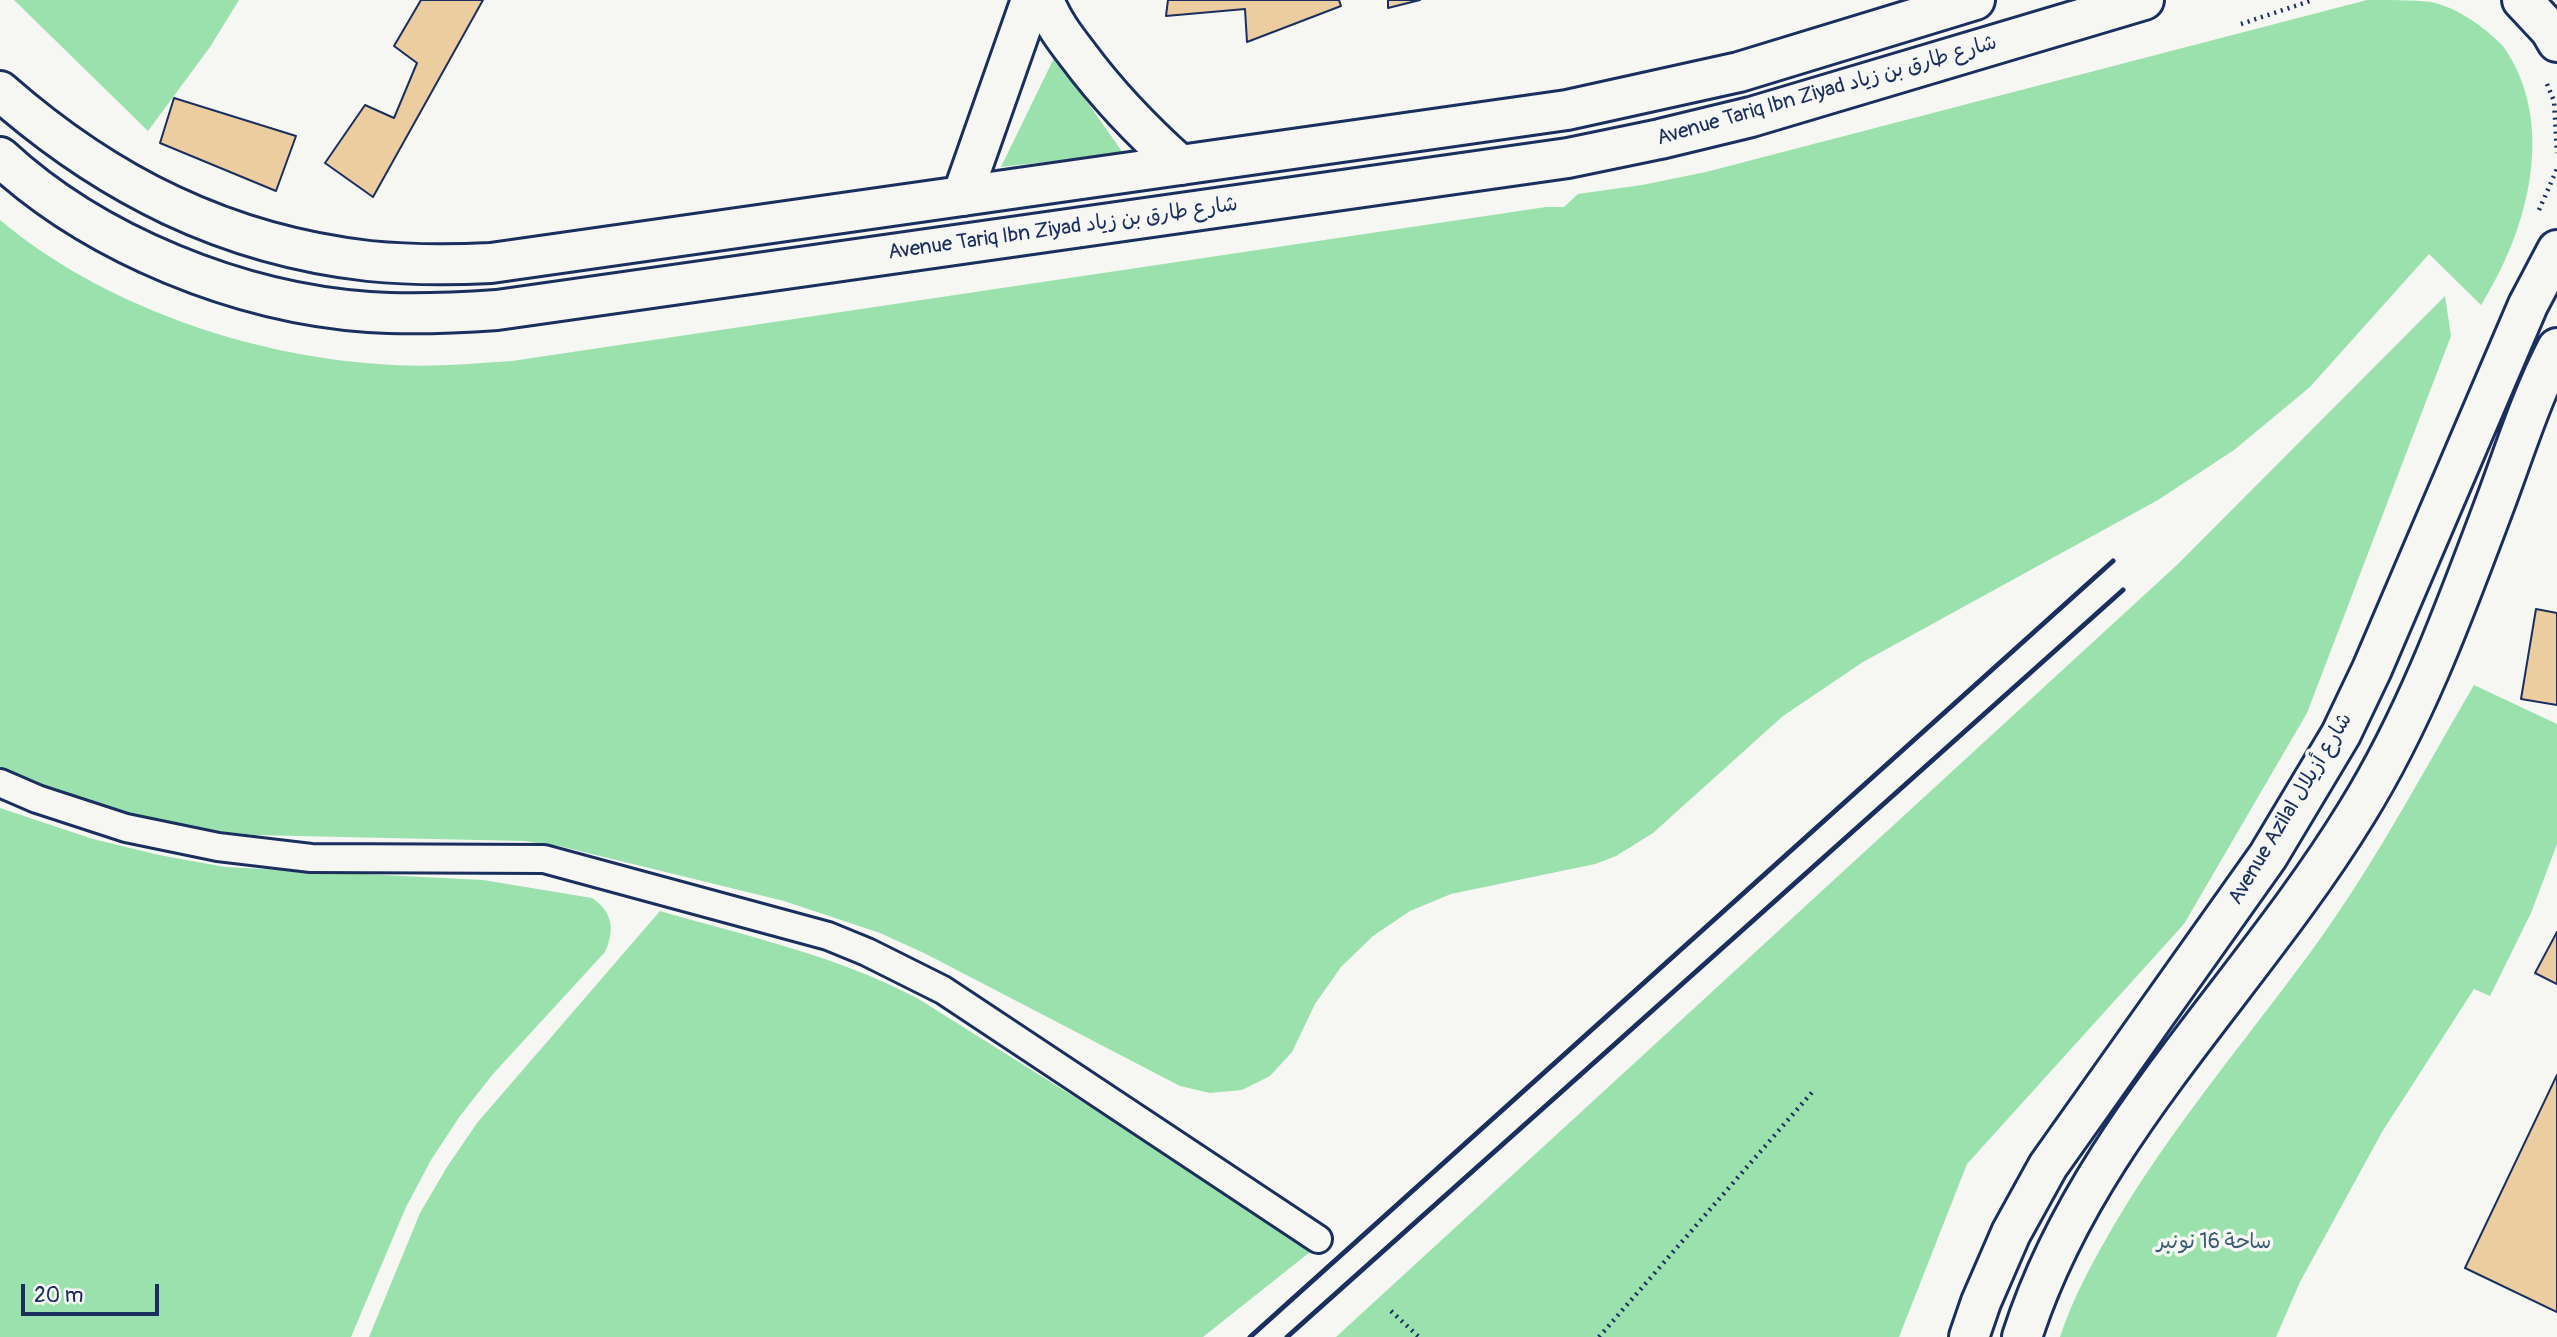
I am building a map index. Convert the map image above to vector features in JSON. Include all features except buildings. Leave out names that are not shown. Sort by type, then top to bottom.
[{"type":"main road","points":[[962,196],[1031,0]]},
{"type":"main road","points":[[1044,0],[1052,20],[1099,84],[1140,130],[1180,165]]},
{"type":"main road","name":"Avenue Tariq Ibn Ziyad شارع طارق بن زياد","points":[[0,91],[36,123],[85,159],[138,190],[182,211],[250,237],[309,252],[369,261],[430,265],[491,263],[1555,111],[1739,72],[1975,0]]},
{"type":"main road","name":"Avenue Tariq Ibn Ziyad شارع طارق بن زياد","points":[[0,158],[60,204],[116,237],[175,265],[237,287],[301,303],[366,312],[432,314],[497,310],[1568,158],[1751,117],[2144,0]]},
{"type":"main road","points":[[2522,0],[2550,30],[2557,42]]},
{"type":"main road","name":"Avenue Azilal شارع أزيلال","points":[[1969,1337],[2011,1233],[2048,1166],[2268,856],[2341,734],[2372,669],[2528,305],[2557,250]]},
{"type":"main road","points":[[2022,1337],[2057,1250],[2089,1187],[2128,1127],[2319,871],[2358,811],[2392,749],[2451,620],[2518,440],[2557,348]]},
{"type":"lane","points":[[0,783],[37,799],[126,828],[218,847],[311,858],[544,859],[828,936],[877,956],[943,990],[1318,1239]]},
{"type":"path","points":[[2241,24],[2313,0]]},
{"type":"path","points":[[2535,218],[2557,170]]},
{"type":"path","points":[[1598,1337],[1814,1090]]},
{"type":"path","points":[[1391,1311],[1419,1337]]},
{"type":"green space","points":[[14,0],[239,0],[210,47],[148,131]]},
{"type":"green space","points":[[2367,0],[2431,2],[2460,13],[2503,46],[2520,76],[2529,108],[2532,141],[2530,176],[2512,243],[2481,305],[2429,254],[2310,387],[2234,450],[2158,500],[1863,662],[1783,716],[1653,833],[1616,856],[1595,864],[1451,894],[1410,911],[1373,936],[1341,967],[1315,1004],[1292,1052],[1270,1076],[1242,1090],[1210,1093],[1180,1086],[926,954],[880,933],[784,901],[559,846],[524,841],[253,835],[196,828],[140,818],[84,803],[0,772],[0,220],[83,277],[130,301],[228,337],[278,350],[378,364],[428,366],[512,361],[1546,207],[1564,207],[1578,194],[1706,172]]},
{"type":"green space","points":[[1055,56],[1123,153],[1001,167]]},
{"type":"green space","points":[[2445,296],[2451,336],[2307,713],[2184,924],[1967,1164],[1899,1337],[1336,1337],[2178,564]]},
{"type":"green space","name":"ساحة 16 نونبر","points":[[2474,685],[2557,724],[2557,844],[2531,913],[2490,996],[2474,989],[2382,1132],[2300,1282],[2276,1337],[2060,1337],[2089,1270],[2133,1194],[2184,1119],[2341,908]]},
{"type":"green space","points":[[0,808],[93,839],[225,867],[483,880],[592,898],[608,915],[611,929],[605,952],[493,1074],[460,1116],[431,1160],[406,1207],[351,1337],[0,1337]]},
{"type":"green space","points":[[660,911],[823,959],[887,983],[917,998],[1315,1248],[1203,1337],[369,1337],[420,1213],[477,1123]]},
{"type":"railway","points":[[1250,1337],[2113,561]]},
{"type":"railway","points":[[1287,1337],[2123,590]]}]
